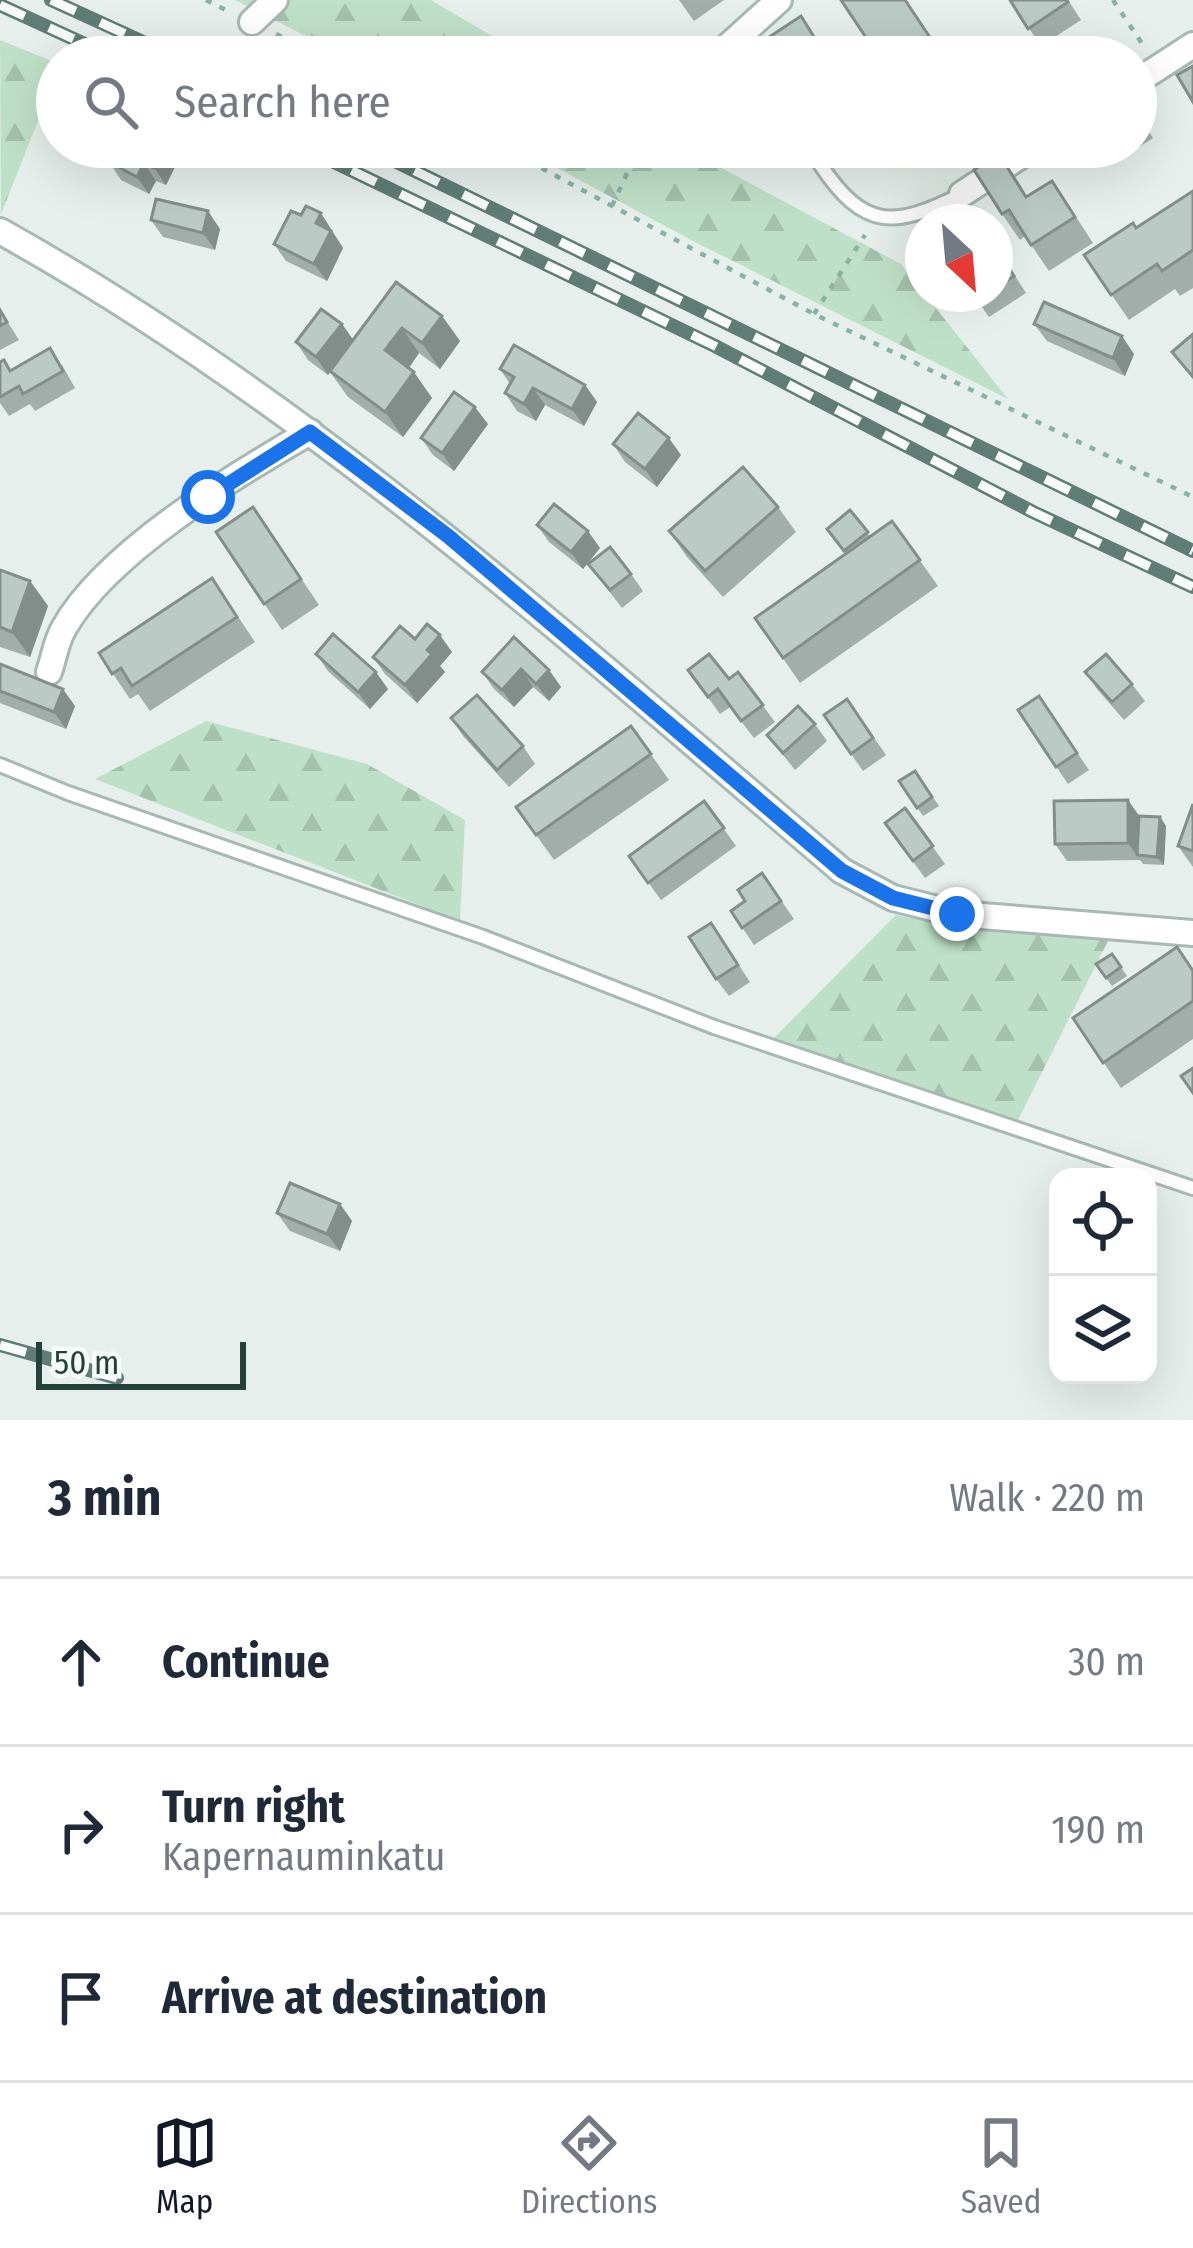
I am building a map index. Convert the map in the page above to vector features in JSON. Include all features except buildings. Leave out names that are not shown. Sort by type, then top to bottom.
[{"type":"street","points":[[252,22],[275,0]]},
{"type":"street","points":[[739,36],[779,0]]},
{"type":"street","points":[[1158,68],[1193,45]]},
{"type":"street","points":[[962,194],[1002,168]]},
{"type":"street","points":[[0,231],[120,302],[310,432],[448,536],[842,871],[893,898],[957,914],[1193,934]]},
{"type":"street","points":[[49,672],[62,631],[96,584],[208,497],[310,432]]},
{"type":"lane","points":[[823,168],[841,196],[880,217],[921,215],[962,194]]},
{"type":"lane","points":[[0,765],[68,793],[462,929],[714,1028],[1193,1188]]},
{"type":"path","points":[[1112,0],[1136,36]]},
{"type":"path","points":[[542,168],[814,314],[1193,496]]},
{"type":"path","points":[[613,206],[630,168]]},
{"type":"path","points":[[814,314],[880,217]]},
{"type":"green space","points":[[235,0],[431,0],[492,36],[306,36]]},
{"type":"green space","points":[[0,40],[36,55],[36,126],[1,214]]},
{"type":"green space","points":[[557,168],[721,168],[901,264],[905,312],[939,312],[1008,399]]},
{"type":"green space","points":[[206,721],[367,764],[465,820],[460,921],[95,779]]},
{"type":"green space","points":[[896,915],[958,927],[1110,937],[1015,1126],[768,1044]]},
{"type":"railway","points":[[51,0],[130,36]]},
{"type":"railway","points":[[0,5],[67,36]]},
{"type":"railway","points":[[346,168],[715,346],[1033,512],[1193,587]]},
{"type":"railway","points":[[409,168],[1193,551]]},
{"type":"railway","points":[[0,1345],[117,1378]]},
{"type":"route","points":[[208,497],[310,432],[448,536],[842,871],[893,898],[957,914]]}]
